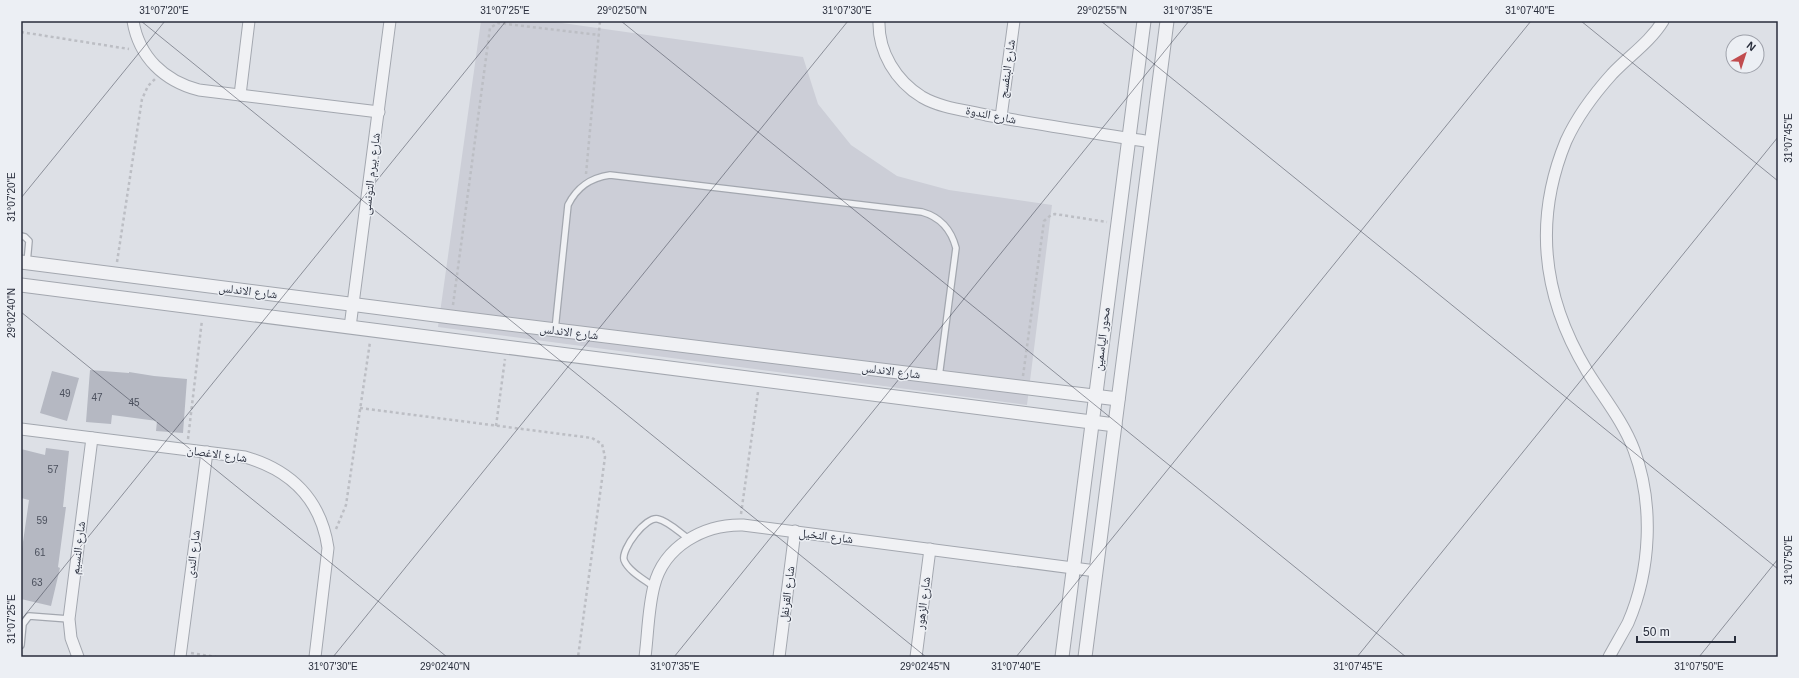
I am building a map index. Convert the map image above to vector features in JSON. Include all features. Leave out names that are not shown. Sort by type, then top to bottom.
[{"type":"street","points":[[133,21],[137,37],[143,51],[163,74],[189,88],[379,112]]},
{"type":"street","points":[[240,95],[249,21]]},
{"type":"street","name":"شارع بيرم التونسى","points":[[350,327],[390,21]]},
{"type":"street","name":"شارع الندوة","points":[[879,21],[882,45],[890,64],[904,83],[931,102],[942,106],[1001,118],[1151,142]]},
{"type":"street","name":"شارع البنفسج","points":[[1001,118],[1014,21]]},
{"type":"street","name":"محور الياسمين","points":[[1062,657],[1144,21]]},
{"type":"street","name":"محور الياسمين","points":[[1085,657],[1167,21]]},
{"type":"street","points":[[1609,657],[1628,622],[1641,584],[1647,539],[1645,494],[1634,450],[1615,412],[1569,339],[1554,300],[1547,260],[1547,219],[1553,179],[1567,140],[1587,105],[1613,73],[1638,51],[1664,21]]},
{"type":"street","name":"شارع الاندلس","points":[[24,263],[1118,399]]},
{"type":"street","name":"شارع الاندلس","points":[[21,284],[1115,425]]},
{"type":"street","name":"شارع الاغصان","points":[[21,429],[245,457],[271,466],[282,472],[303,490],[311,501],[321,519],[327,539],[328,548],[315,657]]},
{"type":"street","name":"شارع النسيم","points":[[78,657],[71,638],[69,619],[92,438]]},
{"type":"street","name":"شارع الندى","points":[[180,654],[207,452]]},
{"type":"street","name":"شارع النخيل","points":[[646,657],[654,587],[661,570],[671,555],[689,539],[710,529],[721,526],[740,525],[1096,571]]},
{"type":"street","name":"شارع القرنفل","points":[[779,657],[795,532]]},
{"type":"street","name":"شارع الزهور","points":[[916,657],[930,549]]},
{"type":"lane","points":[[555,330],[566,214],[573,197],[585,184],[601,176],[610,175],[922,212],[936,217],[952,234],[956,255],[939,377]]},
{"type":"lane","points":[[21,236],[27,238],[29,243],[24,263]]},
{"type":"lane","points":[[654,587],[629,567],[624,560],[624,551],[645,522],[653,519],[661,520],[689,539]]},
{"type":"lane","points":[[21,644],[23,624],[32,614],[69,619]]},
{"type":"path","points":[[585,184],[600,21]]},
{"type":"path","points":[[451,317],[490,28],[498,23],[598,35]]},
{"type":"path","points":[[21,32],[143,51]]},
{"type":"path","points":[[115,274],[142,99],[148,86],[163,74]]},
{"type":"path","points":[[1021,387],[1042,225],[1044,221],[1047,217],[1056,214],[1117,224]]},
{"type":"path","points":[[187,449],[203,308]]},
{"type":"path","points":[[327,539],[338,526],[344,512],[372,330]]},
{"type":"path","points":[[496,426],[506,347]]},
{"type":"path","points":[[740,525],[759,379]]},
{"type":"path","points":[[360,408],[592,438],[599,442],[604,448],[605,457],[578,657]]},
{"type":"path","points":[[180,654],[216,657]]},
{"type":"shaded area","points":[[481,21],[548,21],[803,57],[818,104],[851,145],[897,176],[949,190],[1052,205],[1027,405],[438,327]]},
{"type":"building","points":[[90,370],[129,372],[187,379],[183,433],[156,431],[157,421],[112,415],[111,424],[86,422]]},
{"type":"building","points":[[52,371],[79,378],[67,421],[40,413]]},
{"type":"building","points":[[46,448],[69,451],[63,507],[66,507],[58,567],[60,568],[51,606],[21,599],[21,556],[29,500],[21,498],[21,449],[45,455]]}]
